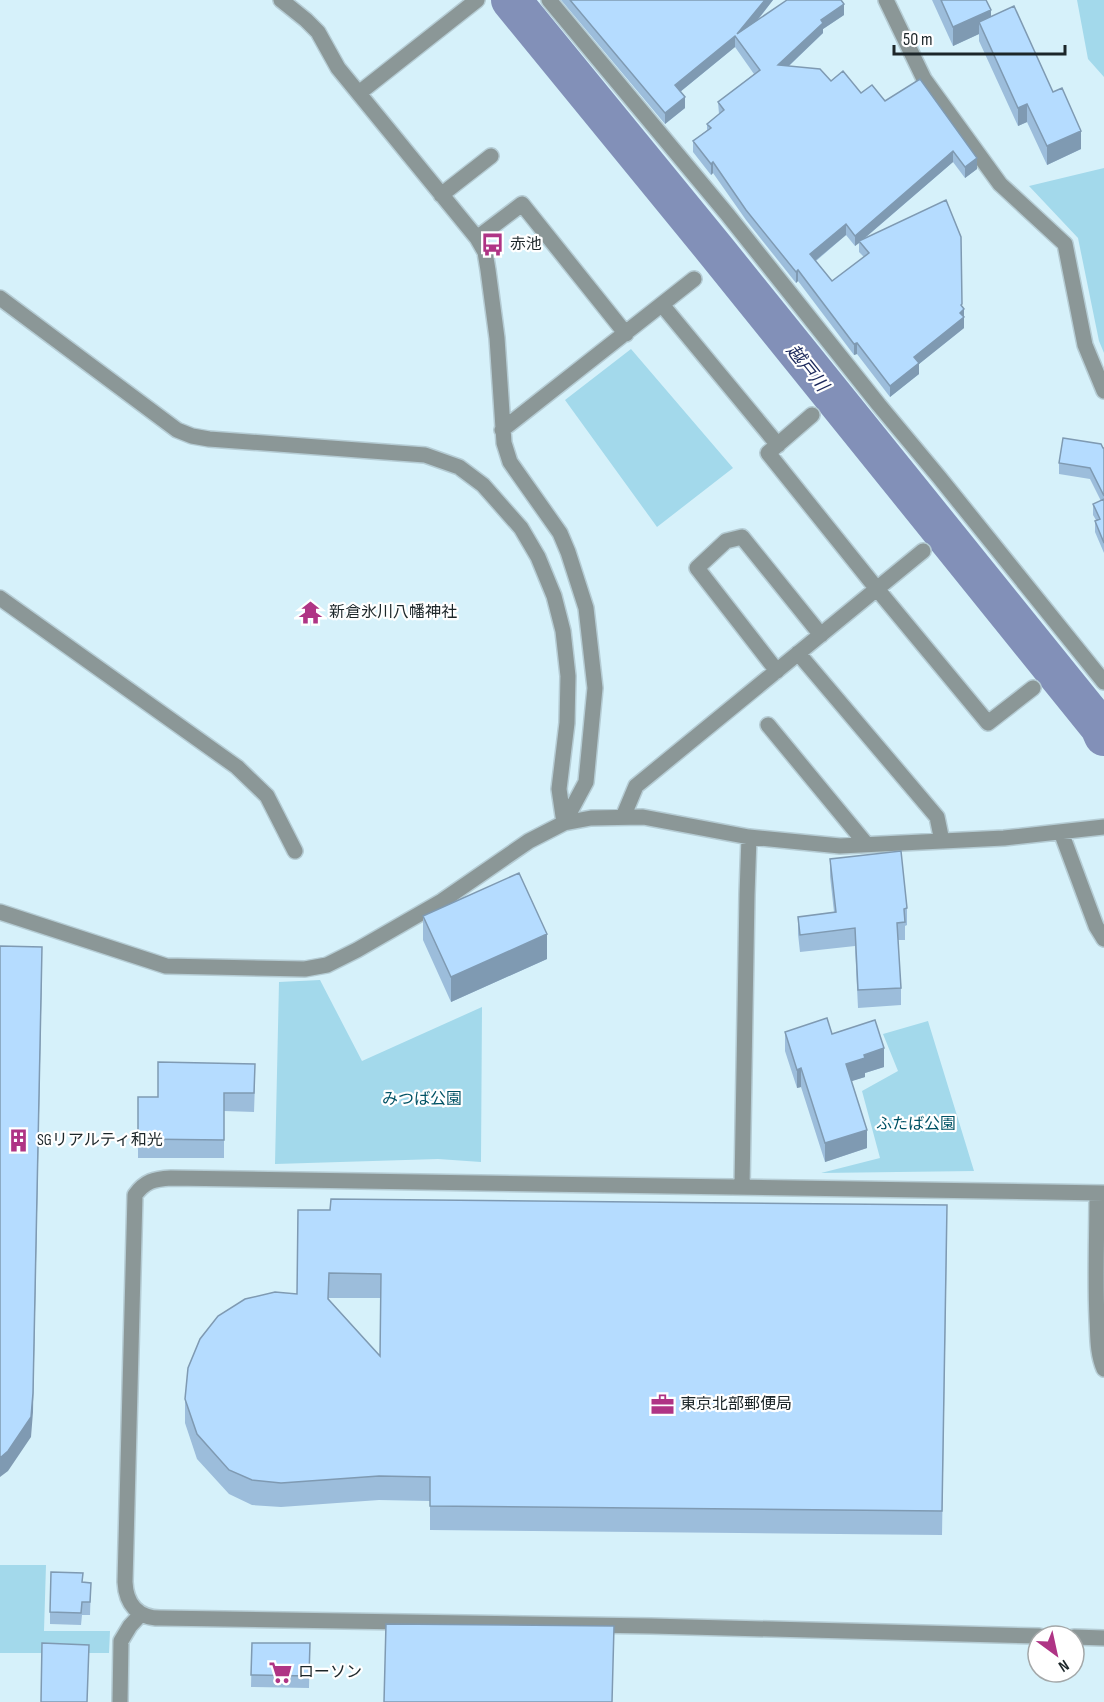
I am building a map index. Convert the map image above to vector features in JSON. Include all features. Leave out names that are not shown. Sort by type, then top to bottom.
[{"type":"street","points":[[281,0],[318,32],[338,68],[477,238],[485,252],[497,338],[502,430],[510,462],[560,533],[586,608],[595,688],[586,782],[564,823]]},
{"type":"street","points":[[359,93],[459,5],[477,0]]},
{"type":"street","points":[[549,0],[727,214],[855,376],[1104,682]]},
{"type":"street","points":[[886,0],[924,79],[1000,184],[1065,244],[1085,345],[1104,391]]},
{"type":"street","points":[[441,195],[491,156]]},
{"type":"street","points":[[477,238],[522,204],[626,334]]},
{"type":"street","points":[[502,430],[663,306],[694,279]]},
{"type":"street","points":[[0,298],[177,430],[192,436],[425,455],[459,467],[483,485],[521,528],[538,557],[554,596],[563,631],[568,676],[567,723],[559,789],[564,823]]},
{"type":"street","points":[[663,306],[778,445]]},
{"type":"street","points":[[812,416],[768,453],[877,589],[988,723],[1034,688]]},
{"type":"street","points":[[777,671],[697,568],[726,541],[742,537],[821,635]]},
{"type":"street","points":[[623,817],[636,786],[923,551]]},
{"type":"street","points":[[0,598],[237,767],[267,796],[295,851]]},
{"type":"street","points":[[798,653],[937,817],[942,841]]},
{"type":"street","points":[[768,725],[867,845]]},
{"type":"street","points":[[0,912],[166,966],[305,969],[327,965],[348,955],[442,901],[529,841],[564,823],[591,818],[644,817],[749,837],[840,846],[1004,838],[1103,827]]},
{"type":"street","points":[[1061,832],[1096,926],[1104,939]]},
{"type":"street","points":[[742,1187],[749,837]]},
{"type":"street","points":[[1026,1636],[651,1626],[160,1618],[141,1614],[129,1600],[125,1582],[135,1195],[142,1185],[154,1179],[171,1178],[1101,1193],[1095,1289],[1098,1347],[1104,1369]]},
{"type":"street","points":[[120,1702],[121,1641],[141,1614]]},
{"type":"street","points":[[1086,1637],[1104,1638]]},
{"type":"green space","points":[[1077,0],[1104,0],[1104,77],[1088,59]]},
{"type":"green space","points":[[1104,168],[1104,353],[1099,341],[1078,238],[1029,186]]},
{"type":"green space","points":[[631,349],[733,468],[657,527],[565,400]]},
{"type":"green space","name":"みつば公園","points":[[320,980],[362,1061],[482,1007],[481,1162],[438,1159],[275,1164],[279,982]]},
{"type":"green space","name":"ふたば公園","points":[[928,1021],[974,1171],[821,1173],[880,1158],[862,1091],[898,1071],[883,1034]]},
{"type":"green space","points":[[0,1565],[46,1565],[44,1631],[110,1631],[109,1653],[0,1653]]},
{"type":"building","points":[[570,0],[765,0],[737,34],[787,0],[841,0],[844,4],[821,20],[823,23],[778,65],[820,69],[831,81],[843,71],[861,93],[872,85],[885,101],[920,79],[977,158],[965,167],[953,151],[855,236],[846,224],[810,254],[832,281],[869,253],[859,241],[946,200],[961,237],[961,305],[964,309],[960,313],[964,317],[914,357],[919,363],[890,386],[857,343],[854,344],[798,270],[796,272],[746,210],[713,162],[711,164],[693,141],[711,128],[707,124],[724,110],[718,102],[760,70],[735,36],[675,85],[685,97],[665,113]]},
{"type":"building","points":[[941,0],[986,0],[991,10],[953,27]]},
{"type":"building","points":[[1014,6],[1053,92],[1062,88],[1081,131],[1047,146],[1027,104],[1018,108],[979,22]]},
{"type":"building","points":[[1063,438],[1101,444],[1104,448],[1104,496],[1090,468],[1059,463]]},
{"type":"building","points":[[1104,499],[1104,543],[1095,521],[1100,519],[1093,504]]},
{"type":"building","points":[[901,851],[907,908],[904,909],[905,922],[897,923],[901,988],[858,990],[855,928],[800,935],[798,917],[836,912],[830,859]]},
{"type":"building","points":[[519,873],[547,934],[451,977],[423,916]]},
{"type":"building","name":"SGリアルティ和光","points":[[0,946],[42,947],[33,1393],[31,1417],[8,1451],[0,1458]]},
{"type":"building","points":[[827,1018],[832,1034],[875,1020],[884,1048],[864,1055],[865,1058],[846,1064],[867,1130],[825,1143],[801,1068],[797,1070],[785,1032]]},
{"type":"building","points":[[158,1062],[255,1064],[254,1093],[224,1093],[224,1140],[138,1139],[138,1097],[158,1097]]},
{"type":"building","name":"東京北部郵便局","points":[[331,1199],[947,1205],[942,1511],[430,1506],[430,1477],[379,1476],[281,1483],[252,1480],[229,1470],[197,1434],[185,1399],[188,1368],[200,1339],[218,1316],[245,1299],[275,1292],[297,1294],[298,1210],[330,1210]],"holes":[[[329,1273],[381,1274],[380,1356],[328,1299]]]},
{"type":"building","points":[[51,1572],[83,1573],[82,1582],[91,1583],[90,1602],[82,1602],[81,1613],[50,1612]]},
{"type":"building","points":[[386,1624],[614,1626],[612,1702],[384,1702]]},
{"type":"building","points":[[42,1643],[89,1645],[87,1702],[41,1702]]},
{"type":"building","name":"ローソン","points":[[252,1643],[310,1643],[309,1676],[251,1675]]},
{"type":"waterway","name":"越戸川","points":[[511,0],[1100,727],[1104,736]]},
{"type":"place","name":"赤池","points":[[492,244]]},
{"type":"place","name":"新倉氷川八幡神社","points":[[311,612]]},
{"type":"place","name":"SGリアルティ和光","points":[[19,1140]]},
{"type":"place","name":"東京北部郵便局","points":[[662,1404]]},
{"type":"place","name":"ローソン","points":[[280,1672]]}]
